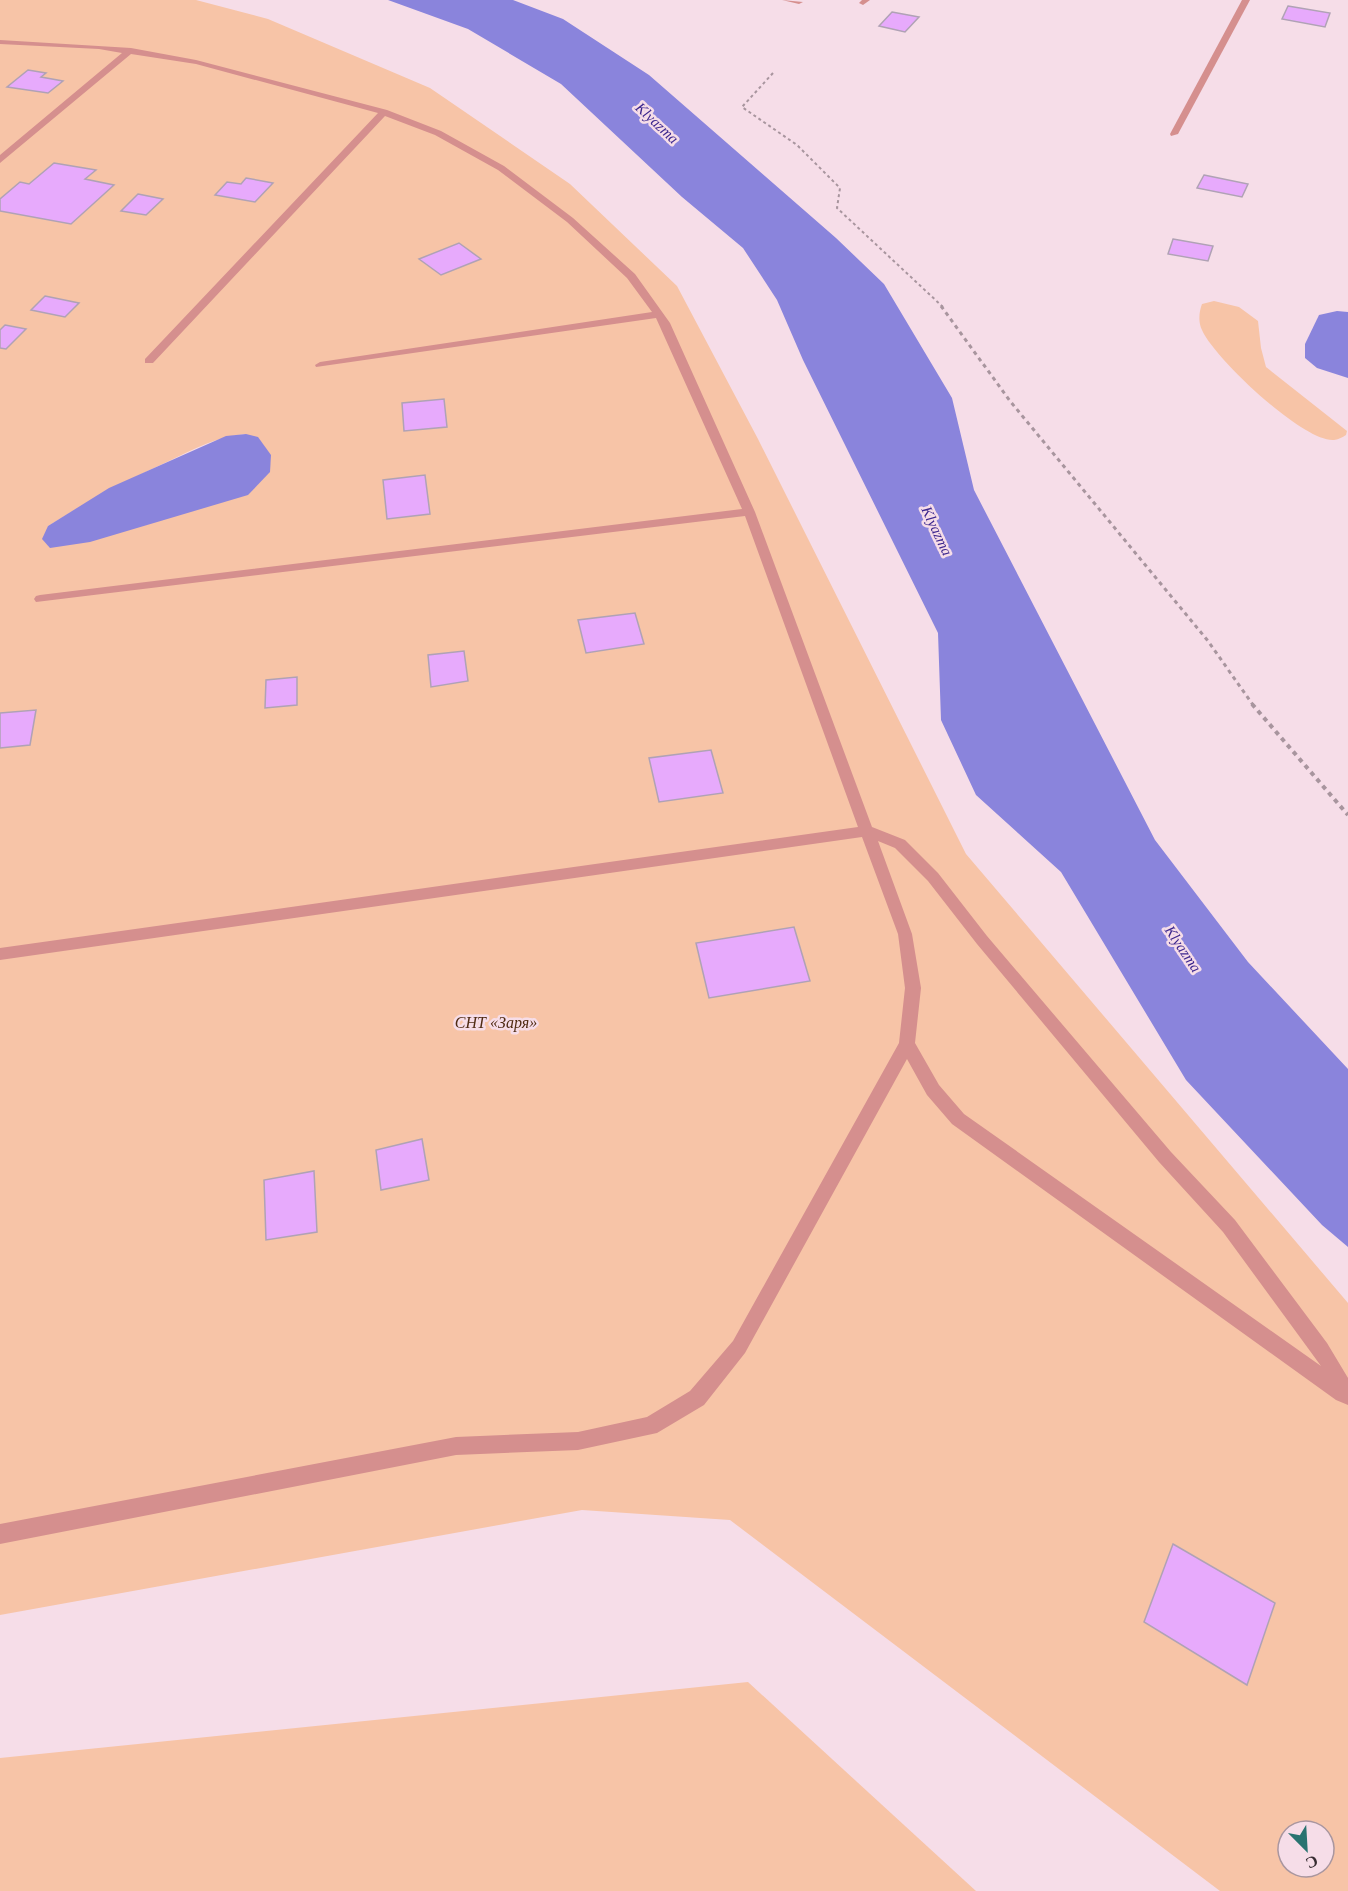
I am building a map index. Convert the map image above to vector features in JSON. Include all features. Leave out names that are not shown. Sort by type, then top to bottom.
[{"type":"street","points":[[786,0],[799,2]]},
{"type":"street","points":[[1174,134],[1246,0]]},
{"type":"street","points":[[0,42],[130,51],[196,62],[384,112],[438,133],[501,168],[570,220],[631,276],[665,323],[749,512],[905,934],[913,988],[907,1044],[740,1347],[697,1398],[650,1426],[578,1441],[456,1446],[0,1534]]},
{"type":"street","points":[[0,159],[130,51]]},
{"type":"street","points":[[149,361],[384,112]]},
{"type":"street","points":[[320,365],[659,314]]},
{"type":"street","points":[[40,599],[749,512]]},
{"type":"street","points":[[0,954],[868,831],[900,844],[933,877],[982,940],[1165,1157],[1229,1226],[1321,1349],[1348,1396]]},
{"type":"street","points":[[907,1044],[933,1090],[958,1119],[1348,1396]]},
{"type":"path","points":[[773,73],[742,107],[796,145],[840,188],[837,208],[938,301],[1010,401],[1208,641],[1252,704],[1348,815]]},
{"type":"green space","name":"СНТ «Заря»","points":[[0,0],[196,0],[268,19],[430,88],[570,184],[677,286],[758,439],[966,854],[1348,1303],[1348,1891],[1220,1891],[730,1520],[582,1510],[0,1615]],"holes":[[[246,434],[48,526],[92,500],[188,452],[216,440]]]},
{"type":"green space","points":[[1214,301],[1239,307],[1258,321],[1266,367],[1347,431],[1346,435],[1334,440],[1320,437],[1302,428],[1261,397],[1241,378],[1210,343],[1201,327],[1199,317],[1202,304]]},
{"type":"green space","points":[[748,1682],[976,1891],[0,1891],[0,1758]]},
{"type":"water","name":"Klyazma","points":[[388,0],[513,0],[563,19],[649,75],[836,238],[884,284],[952,398],[974,490],[1155,840],[1248,962],[1348,1069],[1348,1247],[1322,1225],[1186,1080],[1061,872],[976,795],[941,720],[938,633],[803,360],[777,300],[743,248],[682,197],[561,84],[468,29]]},
{"type":"water","points":[[1337,311],[1348,312],[1348,378],[1317,368],[1305,358],[1305,344],[1319,315]]},
{"type":"water","points":[[246,434],[258,437],[271,455],[270,472],[248,495],[90,542],[50,548],[42,539],[48,526],[109,488],[226,436]]},
{"type":"building","points":[[1288,6],[1330,13],[1325,27],[1282,19]]},
{"type":"building","points":[[892,12],[919,17],[905,32],[879,26]]},
{"type":"building","points":[[28,70],[46,73],[41,77],[63,81],[48,93],[7,87]]},
{"type":"building","points":[[54,163],[96,170],[85,179],[114,185],[71,224],[0,211],[0,199],[20,182],[29,184]]},
{"type":"building","points":[[1204,175],[1248,184],[1242,197],[1197,188]]},
{"type":"building","points":[[246,178],[273,183],[255,202],[215,195],[227,182],[241,184]]},
{"type":"building","points":[[138,194],[163,199],[146,215],[121,211]]},
{"type":"building","points":[[1173,239],[1213,246],[1208,261],[1168,254]]},
{"type":"building","points":[[459,243],[481,259],[441,275],[419,259]]},
{"type":"building","points":[[45,296],[79,303],[65,317],[31,310]]},
{"type":"building","points":[[5,325],[26,329],[6,349],[0,348],[0,330]]},
{"type":"building","points":[[444,399],[447,427],[404,431],[402,403]]},
{"type":"building","points":[[425,475],[430,514],[387,519],[383,480]]},
{"type":"building","points":[[635,613],[644,644],[586,653],[578,620]]},
{"type":"building","points":[[464,651],[468,681],[431,687],[428,655]]},
{"type":"building","points":[[297,677],[297,705],[265,708],[266,680]]},
{"type":"building","points":[[36,710],[30,745],[0,748],[0,713]]},
{"type":"building","points":[[711,750],[723,793],[659,802],[649,758]]},
{"type":"building","points":[[794,927],[810,981],[709,998],[696,943]]},
{"type":"building","points":[[422,1139],[429,1180],[381,1190],[376,1150]]},
{"type":"building","points":[[314,1171],[317,1232],[266,1240],[264,1180]]},
{"type":"building","points":[[1173,1544],[1275,1603],[1247,1685],[1144,1622]]}]
